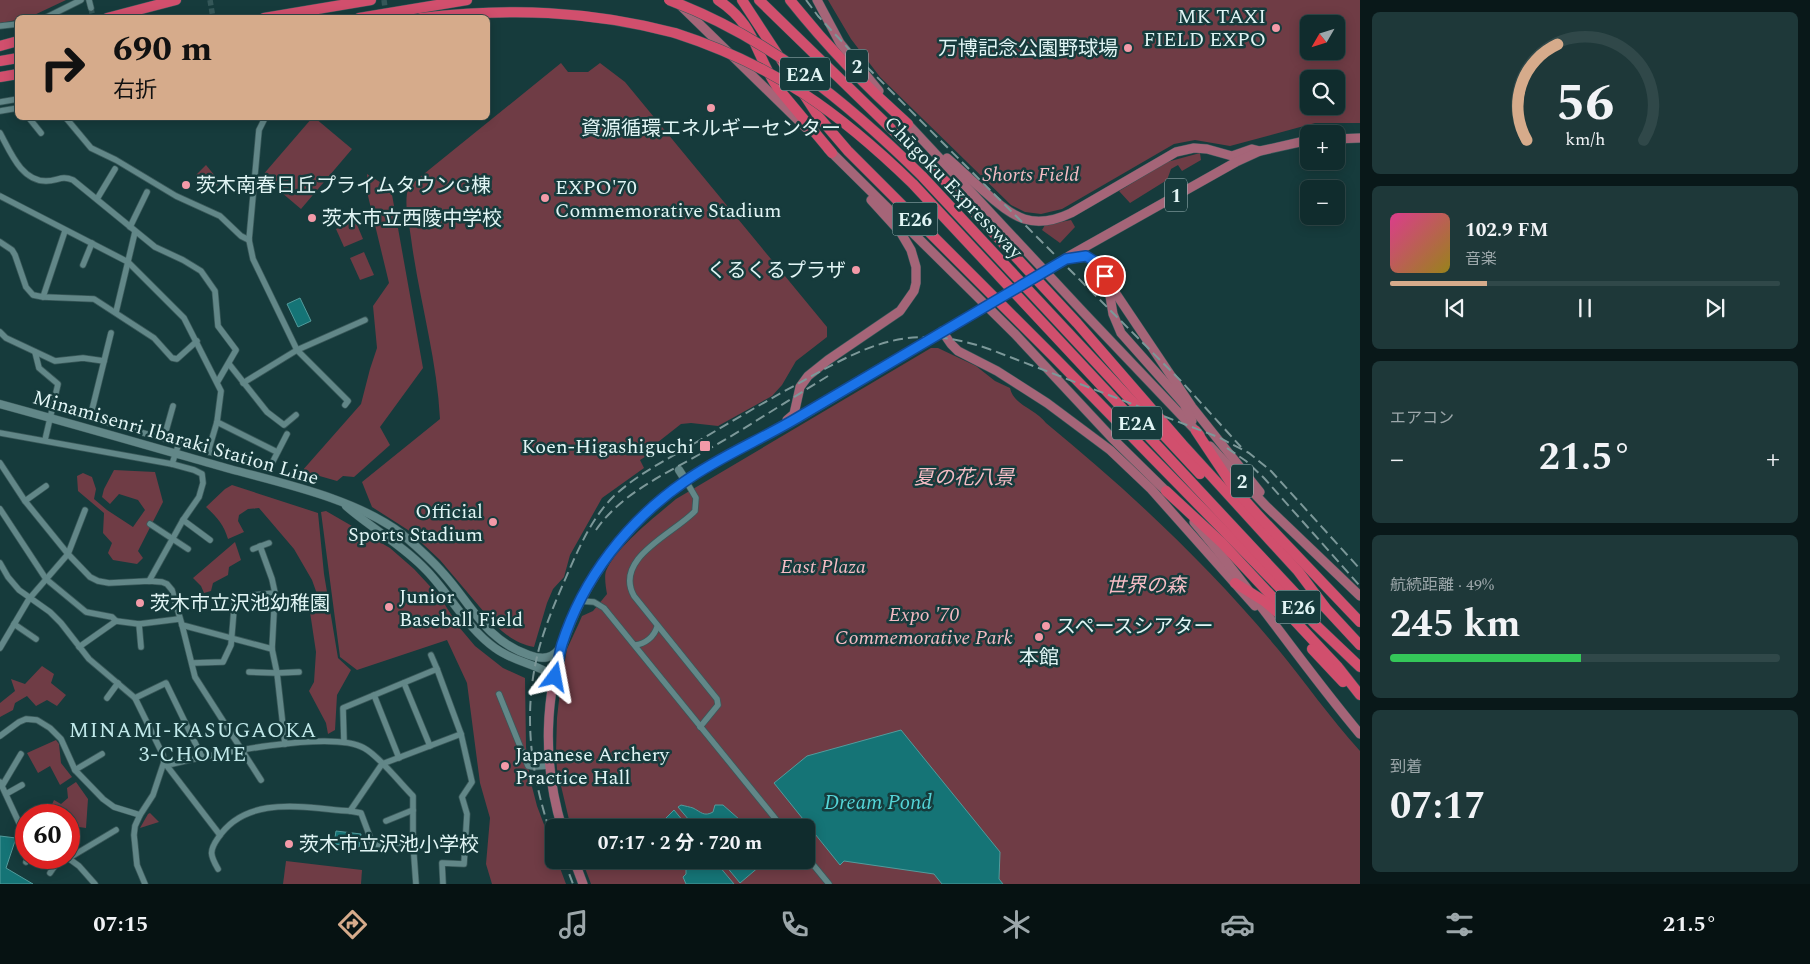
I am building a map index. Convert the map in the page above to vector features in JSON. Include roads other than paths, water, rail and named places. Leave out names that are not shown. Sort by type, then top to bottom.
[{"type":"highway","points":[[118,15],[176,0]]},
{"type":"highway","points":[[282,15],[371,0]]},
{"type":"highway","points":[[377,15],[466,0]]},
{"type":"highway","name":"Chūgoku Expressway","points":[[669,0],[726,25],[748,37],[798,69],[859,116],[922,176],[1360,645]]},
{"type":"highway","points":[[718,0],[733,10],[745,24],[770,77],[832,153]]},
{"type":"highway","name":"E26","points":[[742,0],[818,116],[848,151],[1062,365],[1317,626],[1360,667]]},
{"type":"highway","name":"E2A","points":[[759,0],[954,190],[1090,337],[1183,445],[1298,572],[1325,607]]},
{"type":"highway","points":[[790,0],[843,61],[908,124]]},
{"type":"highway","name":"E2A","points":[[444,15],[468,12],[551,12],[612,19],[675,33],[707,43],[738,56],[788,82],[814,100],[863,138],[913,184],[1360,663]]},
{"type":"highway","points":[[0,46],[15,42]]},
{"type":"highway","points":[[0,61],[15,58]]},
{"type":"highway","points":[[0,77],[15,74]]},
{"type":"highway","points":[[1196,430],[1234,488],[1360,622]]},
{"type":"highway","points":[[1166,491],[1222,544],[1338,667],[1360,695]]},
{"type":"highway","points":[[1235,583],[1252,593],[1278,613],[1360,699]]},
{"type":"main road","points":[[675,0],[1015,334],[1105,432],[1166,491],[1230,565],[1360,734]]},
{"type":"main road","name":"2","points":[[816,0],[832,31],[848,54],[908,124],[1196,430],[1242,482],[1360,596]]},
{"type":"main road","points":[[1345,139],[1360,138]]},
{"type":"main road","points":[[923,140],[1009,213],[1023,219],[1038,222],[1054,220],[1071,213],[1176,152],[1194,148],[1208,149],[1232,156],[1252,149],[1260,151]]},
{"type":"main road","name":"1","points":[[560,819],[549,766],[548,728],[552,685],[562,646],[580,602],[614,548],[642,516],[686,481],[797,418],[942,331],[1219,170],[1260,151],[1300,142]]},
{"type":"main road","points":[[770,432],[794,414],[800,388],[808,376],[828,360],[900,311],[914,291],[916,267],[911,250],[901,234],[867,195],[851,173]]},
{"type":"main road","points":[[1066,259],[1086,256],[1094,261],[1202,421],[1290,530]]},
{"type":"main road","points":[[1105,276],[1113,314],[1122,334],[1184,404],[1196,430]]},
{"type":"main road","points":[[942,331],[958,351],[997,372],[1047,403],[1104,446],[1151,489],[1298,655]]},
{"type":"main road","name":"Minamisenri Ibaraki Station Line","points":[[0,404],[283,484],[364,511],[418,548],[445,575],[486,627],[509,646],[543,659],[553,656],[562,646]]},
{"type":"main road","points":[[679,470],[686,481]]},
{"type":"main road","name":"Minamisenri Ibaraki Station Line","points":[[343,503],[359,518],[395,542],[426,570],[486,642],[511,659],[547,672],[552,685]]},
{"type":"main road","points":[[577,869],[583,884]]},
{"type":"street","points":[[51,15],[81,0]]},
{"type":"street","points":[[89,0],[91,8]]},
{"type":"street","points":[[0,26],[15,24]]},
{"type":"street","points":[[0,102],[15,100]]},
{"type":"street","points":[[0,112],[15,109]]},
{"type":"street","points":[[31,120],[41,133]]},
{"type":"street","points":[[68,120],[91,148],[116,160],[176,196],[220,216],[240,236],[249,240]]},
{"type":"street","points":[[264,120],[259,130],[249,240],[253,259],[297,350],[348,401],[345,405]]},
{"type":"street","points":[[0,133],[18,164],[28,174],[39,180],[47,181],[66,177],[73,180],[155,247],[201,271],[215,291],[218,302],[218,326],[236,350],[218,381]]},
{"type":"street","points":[[96,199],[115,169]]},
{"type":"street","points":[[130,226],[147,192]]},
{"type":"street","points":[[0,196],[128,262],[184,318],[218,381],[221,391],[217,422],[208,452]]},
{"type":"street","points":[[43,297],[65,231]]},
{"type":"street","points":[[116,312],[135,232]]},
{"type":"street","points":[[0,242],[12,250],[26,287],[33,295],[94,299],[154,338],[172,358],[177,359],[197,341]]},
{"type":"street","points":[[83,265],[92,243]]},
{"type":"street","points":[[243,383],[297,350],[365,320]]},
{"type":"street","points":[[0,332],[6,338],[55,361],[83,358],[104,362]]},
{"type":"street","points":[[90,418],[111,333]]},
{"type":"street","points":[[35,352],[39,368],[58,384],[45,440]]},
{"type":"street","points":[[229,364],[267,412],[284,425],[296,416]]},
{"type":"street","points":[[53,406],[269,469],[287,434]]},
{"type":"street","points":[[164,438],[174,406]]},
{"type":"street","points":[[217,422],[277,452]]},
{"type":"street","points":[[0,433],[172,464],[202,474],[203,482],[199,497],[183,520],[149,581]]},
{"type":"street","points":[[172,464],[179,443]]},
{"type":"street","points":[[0,463],[25,502],[90,578],[109,583],[162,582],[167,584],[172,590],[195,677],[261,780]]},
{"type":"street","points":[[686,481],[696,498],[697,507],[695,511],[656,541],[635,562],[630,576],[631,591],[657,627],[717,700],[718,705],[700,727]]},
{"type":"street","points":[[25,502],[46,486]]},
{"type":"street","points":[[0,509],[46,579],[86,612],[112,617],[116,621],[139,624],[180,619]]},
{"type":"street","points":[[0,648],[3,636],[14,624],[29,598],[68,554],[85,510]]},
{"type":"street","points":[[183,520],[210,540]]},
{"type":"street","points":[[150,524],[188,549]]},
{"type":"street","points":[[253,549],[269,543]]},
{"type":"street","points":[[260,546],[275,593],[272,648],[277,673],[285,744]]},
{"type":"street","points":[[0,563],[8,577],[19,590],[50,612],[89,659],[135,698],[163,755],[164,762],[153,795],[135,826],[137,865],[145,884]]},
{"type":"street","points":[[192,663],[223,662],[231,645],[235,597],[275,593]]},
{"type":"street","points":[[580,602],[594,602],[604,608],[776,819]]},
{"type":"street","points":[[79,648],[116,621]]},
{"type":"street","points":[[14,624],[36,639]]},
{"type":"street","points":[[139,624],[141,647]]},
{"type":"street","points":[[182,625],[272,648]]},
{"type":"street","points":[[634,645],[641,644],[654,634],[657,627]]},
{"type":"street","points":[[431,655],[461,734],[472,782],[462,797],[467,814],[464,864],[442,863],[443,884]]},
{"type":"street","points":[[344,742],[342,708],[436,670]]},
{"type":"street","points":[[249,672],[299,672]]},
{"type":"street","points":[[135,698],[166,683],[202,757]]},
{"type":"street","points":[[404,683],[430,746]]},
{"type":"street","points":[[107,698],[118,684]]},
{"type":"street","points":[[499,694],[528,766],[549,766]]},
{"type":"street","points":[[374,695],[399,758]]},
{"type":"street","points":[[0,736],[19,722],[26,719],[37,720],[50,728],[60,739],[75,770],[89,786],[114,807],[140,815]]},
{"type":"street","points":[[350,810],[382,764],[461,734]]},
{"type":"street","points":[[164,762],[172,764],[240,749],[285,744],[344,742],[364,748],[413,796],[413,842],[416,884]]},
{"type":"street","points":[[15,813],[1,784],[21,754]]},
{"type":"street","points":[[75,770],[102,754]]},
{"type":"street","points":[[164,762],[220,835]]},
{"type":"street","points":[[6,794],[22,785]]},
{"type":"street","points":[[218,869],[212,858],[211,848],[220,835],[238,818],[266,808],[350,810],[361,813],[373,845],[413,842]]},
{"type":"street","points":[[386,821],[413,810]]},
{"type":"street","points":[[80,851],[116,830]]},
{"type":"street","points":[[80,867],[94,884]]},
{"type":"street","points":[[815,867],[829,884]]},
{"type":"street","points":[[50,873],[53,869]]},
{"type":"water","points":[[300,298],[311,321],[298,327],[287,304]]},
{"type":"water","name":"Dream Pond","points":[[901,730],[1000,852],[999,879],[1003,884],[942,884],[934,874],[844,861],[840,865],[815,834],[815,819],[803,819],[774,783],[807,756]]},
{"type":"water","points":[[681,805],[707,814],[713,812],[715,805],[723,805],[739,819],[688,819],[678,807]]},
{"type":"water","points":[[674,810],[681,819],[665,819]]},
{"type":"water","points":[[336,831],[361,834],[359,847],[334,844]]},
{"type":"water","points":[[0,836],[15,838],[6,868],[33,884],[0,884]]},
{"type":"water","points":[[686,869],[722,869],[734,884],[686,884],[683,877],[686,874]]},
{"type":"water","points":[[728,869],[756,869],[740,883]]},
{"type":"tunnel","points":[[210,0],[212,15]]},
{"type":"tunnel","points":[[384,0],[386,15]]},
{"type":"tunnel","points":[[91,8],[92,15]]},
{"type":"railway","points":[[806,0],[818,16],[848,48],[1182,382],[1241,447]]},
{"type":"railway","points":[[546,819],[539,795],[531,746],[530,721],[534,670],[540,645],[556,601],[581,544],[598,515],[613,497],[648,471],[833,364],[880,344],[905,338],[930,337],[958,340],[989,349],[1218,437],[1249,453],[1271,471],[1360,569]]},
{"type":"railway","points":[[596,530],[619,505],[647,484],[828,376]]},
{"type":"railway","points":[[1227,448],[1246,461],[1264,478],[1360,586]]},
{"type":"railway","points":[[567,869],[573,884]]},
{"type":"place","name":"MK TAXI FIELD EXPO","points":[[1276,28]]},
{"type":"place","name":"万博記念公園野球場","points":[[1128,48]]},
{"type":"place","name":"資源循環エネルギーセンター","points":[[711,108]]},
{"type":"place","name":"茨木南春日丘プライムタウンG棟","points":[[186,185]]},
{"type":"place","name":"EXPO'70 Commemorative Stadium","points":[[545,198]]},
{"type":"place","name":"茨木市立西陵中学校","points":[[312,218]]},
{"type":"place","name":"くるくるプラザ","points":[[856,270]]},
{"type":"place","name":"Koen-Higashiguchi","points":[[705,446]]},
{"type":"place","name":"Official Sports Stadium","points":[[493,522]]},
{"type":"place","name":"茨木市立沢池幼稚園","points":[[140,603]]},
{"type":"place","name":"Junior Baseball Field","points":[[389,607]]},
{"type":"place","name":"スペースシアター","points":[[1046,626]]},
{"type":"place","name":"本館","points":[[1039,637]]},
{"type":"place","name":"Japanese Archery Practice Hall","points":[[505,766]]},
{"type":"place","name":"茨木市立沢池小学校","points":[[289,844]]},
{"type":"district","name":"MINAMI-KASUGAOKA 3-CHOME","points":[[193,742]]},
{"type":"park label","name":"Shorts Field","points":[[1031,174]]},
{"type":"park label","name":"夏の花八景","points":[[964,477]]},
{"type":"park label","name":"East Plaza","points":[[823,566]]},
{"type":"park label","name":"世界の森","points":[[1146,585]]},
{"type":"park label","name":"Expo '70 Commemorative Park","points":[[924,626]]}]
